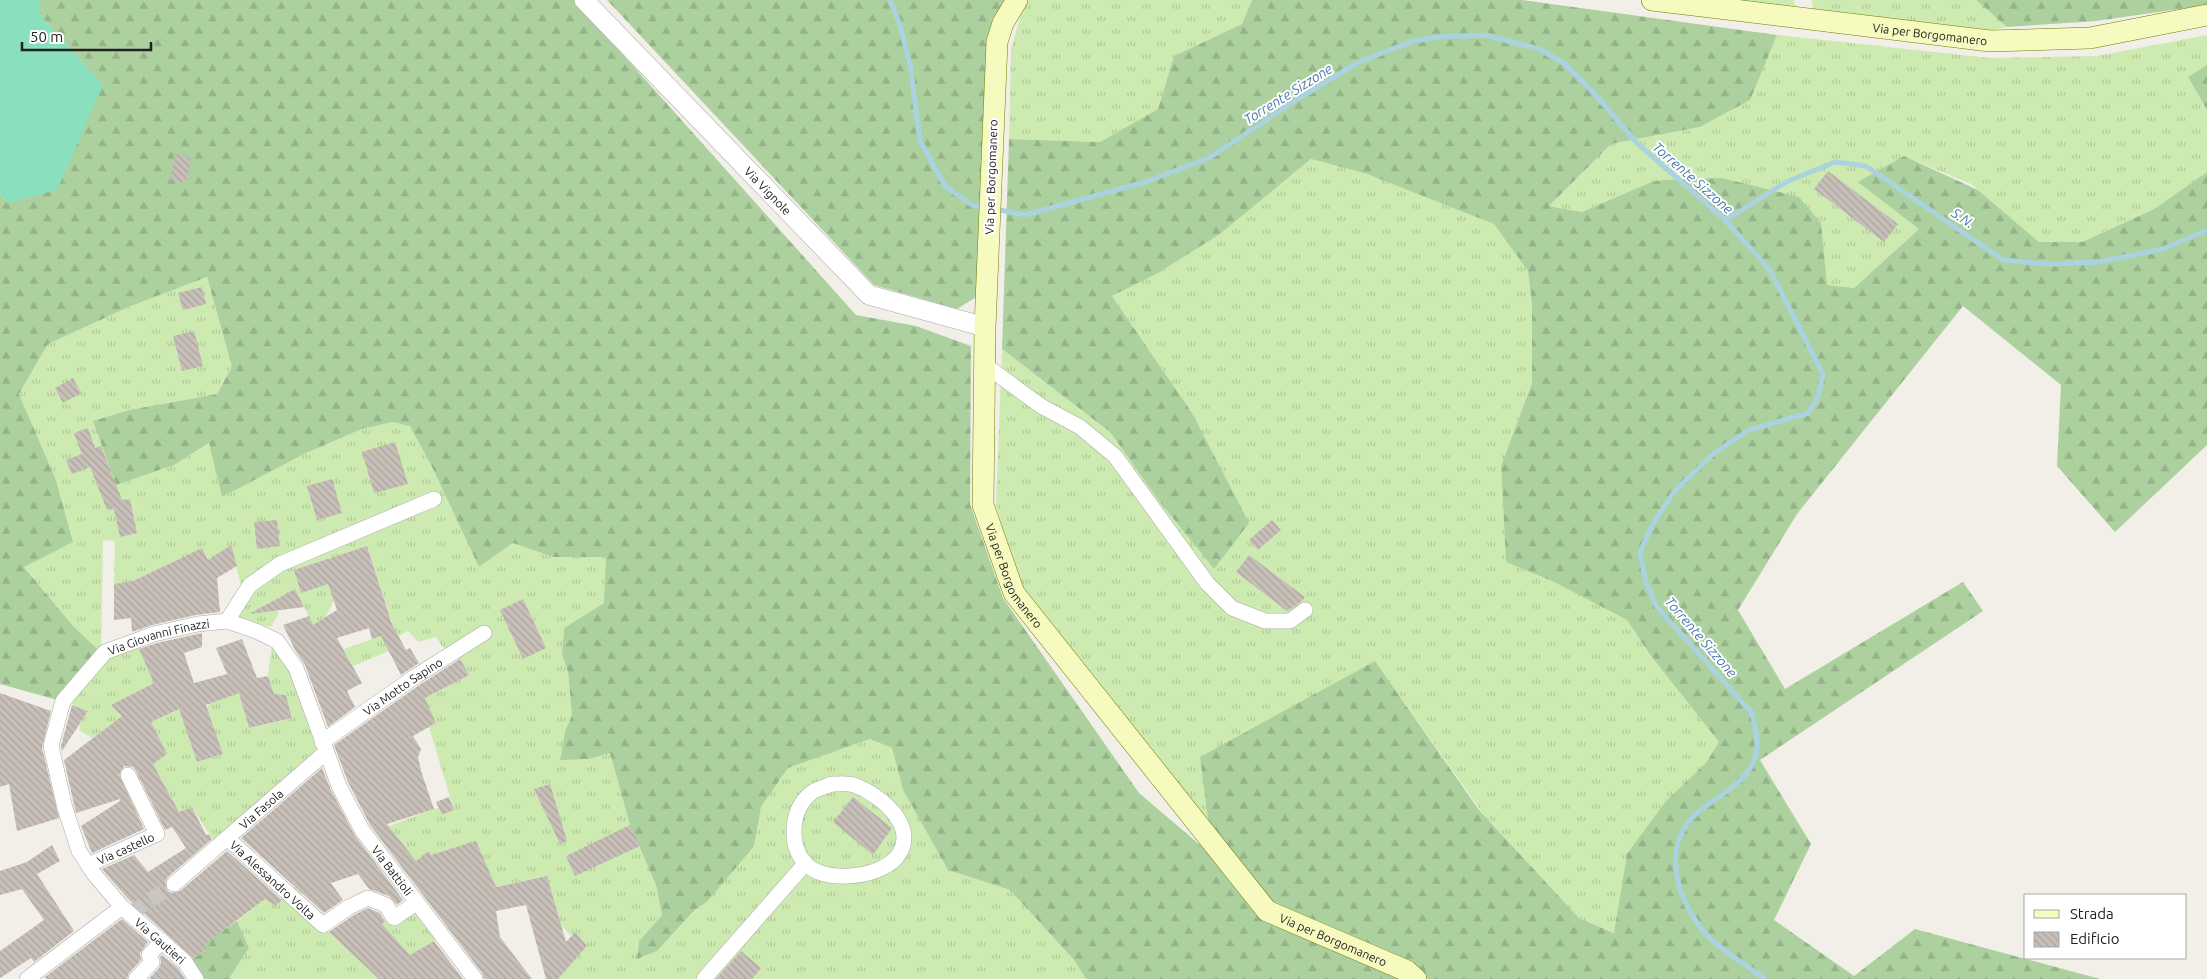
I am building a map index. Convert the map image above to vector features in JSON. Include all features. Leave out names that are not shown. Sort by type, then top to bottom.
[{"type":"main road","name":"Via per Borgomanero","points":[[1017,0],[1002,23],[997,42],[985,327],[984,505],[1014,592],[1267,911],[1407,971],[1416,979]]},
{"type":"main road","name":"Via per Borgomanero","points":[[1652,0],[1990,41],[2090,38],[2207,15]]},
{"type":"street","name":"Via Vignole","points":[[584,0],[869,295],[985,327]]},
{"type":"street","points":[[985,365],[1041,406],[1080,427],[1115,456],[1207,583],[1232,608],[1265,621],[1290,622],[1305,610]]},
{"type":"street","points":[[227,621],[250,585],[280,564],[434,499]]},
{"type":"street","name":"Via Giovanni Finazzi","points":[[122,906],[94,874],[74,838],[51,746],[63,701],[105,652],[154,634],[198,624],[227,621],[256,631],[277,641],[296,668],[324,747]]},
{"type":"street","name":"Via Motto Sapino","points":[[324,747],[416,676],[484,633]]},
{"type":"street","name":"Via Fasola","points":[[174,884],[228,838],[324,747]]},
{"type":"street","name":"Via Battioli","points":[[324,747],[339,786],[362,830],[475,979]]},
{"type":"street","name":"Via castello","points":[[88,865],[157,834],[128,775]]},
{"type":"street","points":[[832,784],[853,784],[875,796],[893,811],[904,832],[903,850],[889,866],[870,874],[847,877],[823,874],[805,864],[798,850],[794,830],[798,810],[811,793],[832,784]]},
{"type":"street","name":"Via Alessandro Volta","points":[[228,838],[323,926],[348,907],[368,898],[386,905],[394,918],[416,902]]},
{"type":"street","points":[[704,979],[805,864]]},
{"type":"street","points":[[30,976],[122,906]]},
{"type":"street","name":"Via Gautieri","points":[[122,906],[185,962],[196,979]]},
{"type":"street","points":[[136,979],[152,962],[148,955],[162,941]]},
{"type":"green space","points":[[0,0],[39,0],[39,14],[103,85],[57,190],[7,203],[0,193]]},
{"type":"green space","points":[[39,0],[574,0],[856,315],[916,326],[971,346],[970,504],[1003,598],[1139,793],[1213,856],[1200,757],[1375,661],[1479,810],[1579,918],[1614,933],[1627,854],[1666,801],[1706,763],[1719,742],[1651,656],[1627,620],[1552,581],[1506,562],[1501,466],[1532,383],[1532,305],[1528,271],[1494,224],[1367,174],[1311,159],[1220,234],[1158,273],[1112,296],[1192,413],[1249,523],[1214,569],[1159,501],[1110,432],[1002,349],[1009,139],[1100,142],[1158,109],[1174,56],[1242,24],[1252,0],[1522,0],[1777,35],[1750,100],[1700,127],[1611,144],[1549,206],[1582,212],[1651,182],[1664,180],[1722,178],[1799,197],[1821,223],[1827,285],[1854,288],[1919,229],[1858,182],[1904,156],[1978,190],[2039,242],[2082,242],[2154,209],[2207,172],[2207,445],[2115,532],[2057,466],[2061,385],[1963,306],[1797,514],[1738,610],[1785,689],[1963,582],[1983,611],[1760,760],[1811,844],[1774,920],[1854,976],[1915,929],[2100,979],[1086,979],[1074,960],[1010,890],[948,870],[903,790],[892,748],[870,739],[788,768],[761,807],[754,846],[707,902],[695,910],[657,951],[637,959],[639,941],[662,915],[656,885],[630,825],[610,753],[589,759],[560,760],[565,731],[572,715],[568,672],[562,655],[564,628],[604,603],[606,557],[553,557],[513,543],[479,567],[433,469],[410,426],[393,422],[362,429],[306,453],[222,497],[209,443],[174,465],[116,485],[93,421],[129,410],[217,394],[232,367],[207,277],[131,306],[48,344],[19,394],[56,480],[73,542],[24,567],[75,628],[101,652],[61,701],[0,684],[0,193],[7,203],[102,85],[39,14]]},
{"type":"green space","points":[[607,0],[1008,0],[986,291],[957,309],[874,285]]},
{"type":"green space","points":[[1025,0],[1252,0],[1242,24],[1174,56],[1158,109],[1100,142],[1009,139],[1011,49]]},
{"type":"green space","points":[[1726,0],[1794,0],[1796,8]]},
{"type":"green space","points":[[1812,0],[1976,0],[2007,27],[1992,30],[1913,23],[1813,10]]},
{"type":"green space","points":[[1976,0],[2207,0],[2207,5],[2096,21],[2007,27]]},
{"type":"green space","points":[[1777,35],[1990,58],[2097,56],[2207,35],[2207,65],[2188,77],[2207,110],[2207,172],[2154,209],[2081,242],[2039,242],[1971,184],[1904,156],[1919,229],[1854,288],[1826,285],[1821,223],[1651,182],[1582,212],[1549,206],[1611,144],[1700,127],[1749,100]]},
{"type":"green space","points":[[2207,65],[2207,110],[2188,77]]},
{"type":"green space","points":[[1311,159],[1367,174],[1494,223],[1528,271],[1532,305],[1532,383],[1501,466],[1506,562],[1552,581],[1627,620],[1651,656],[1719,742],[1711,760],[1627,854],[1615,933],[1579,918],[1484,815],[1375,661],[1209,824],[1040,619],[1013,573],[996,504],[1002,349],[1110,432],[1159,501],[1214,569],[1192,413],[1112,296],[1220,234]]},
{"type":"green space","points":[[207,277],[232,367],[217,394],[129,410],[93,421],[116,485],[174,465],[210,443],[222,497],[306,453],[362,429],[393,422],[410,425],[479,567],[513,543],[553,557],[607,557],[604,603],[564,628],[562,655],[568,672],[572,715],[565,731],[560,759],[589,759],[610,753],[630,825],[656,885],[662,915],[639,941],[637,959],[657,951],[696,910],[707,902],[753,846],[761,807],[788,768],[870,739],[892,748],[903,790],[948,870],[1010,890],[1074,960],[1086,979],[558,979],[587,946],[575,932],[571,936],[561,925],[547,876],[448,897],[431,874],[440,869],[429,852],[412,864],[406,855],[405,847],[389,826],[434,809],[439,808],[442,815],[454,810],[429,727],[436,723],[425,698],[469,675],[459,658],[442,646],[436,637],[418,642],[408,631],[385,643],[389,651],[353,666],[344,649],[395,631],[367,546],[294,570],[301,592],[350,576],[355,593],[334,600],[326,617],[313,625],[295,589],[272,602],[279,613],[271,627],[235,619],[258,588],[283,567],[437,507],[432,496],[279,557],[253,576],[242,590],[231,545],[208,560],[202,548],[133,581],[114,584],[115,541],[103,540],[101,652],[75,628],[24,566],[73,542],[56,480],[19,394],[48,344],[131,306]]},
{"type":"green space","points":[[272,644],[291,668],[322,752],[216,844],[192,807],[179,812],[158,773],[131,784],[141,815],[129,820],[115,764],[123,772],[137,776],[166,754],[156,731],[146,724],[167,714],[154,683],[112,705],[122,716],[92,738],[79,730],[81,722],[88,711],[71,704],[107,657],[137,645],[147,666],[178,706],[197,762],[223,754],[207,707],[210,703],[239,693],[249,728],[292,718],[286,695],[274,694],[268,676]]},
{"type":"green space","points":[[296,885],[303,891],[300,898],[322,920],[351,910],[328,931],[379,979],[231,979],[230,977],[249,948],[237,921],[265,899],[276,906]]},
{"type":"green space","points":[[413,902],[440,937],[417,951],[442,979],[360,938]]},
{"type":"green space","points":[[237,921],[249,948],[230,977],[231,979],[201,979],[189,961],[207,949],[203,944]]},
{"type":"building","points":[[175,154],[191,158],[186,183],[170,180]]},
{"type":"building","points":[[1828,171],[1898,224],[1884,242],[1814,189]]},
{"type":"building","points":[[202,287],[206,304],[183,310],[178,293]]},
{"type":"building","points":[[194,331],[203,366],[182,371],[173,336]]},
{"type":"building","points":[[73,378],[81,393],[63,403],[55,388]]},
{"type":"building","points":[[88,428],[95,448],[101,446],[122,500],[130,499],[137,533],[120,537],[114,509],[107,510],[90,467],[72,474],[66,460],[82,454],[74,433]]},
{"type":"building","points":[[395,442],[408,484],[374,493],[362,452]]},
{"type":"building","points":[[332,479],[342,513],[317,520],[307,486]]},
{"type":"building","points":[[277,520],[280,546],[257,549],[254,522]]},
{"type":"building","points":[[1272,520],[1281,530],[1258,550],[1249,540]]},
{"type":"building","points":[[231,545],[237,566],[217,578],[220,612],[196,615],[152,625],[132,632],[131,618],[114,620],[114,584],[133,581],[202,548],[208,560]]},
{"type":"building","points":[[367,546],[392,624],[406,650],[410,648],[419,663],[401,675],[381,636],[372,639],[369,628],[337,638],[362,683],[347,691],[355,707],[328,727],[305,665],[295,650],[283,625],[309,616],[313,625],[337,610],[328,584],[301,593],[294,570]]},
{"type":"building","points":[[1249,555],[1305,597],[1302,601],[1287,611],[1236,572]]},
{"type":"building","points":[[295,589],[304,607],[251,614],[251,613]]},
{"type":"building","points":[[523,599],[546,648],[523,659],[500,610]]},
{"type":"building","points":[[202,633],[202,647],[184,653],[194,683],[227,674],[216,648],[242,639],[257,678],[268,676],[274,694],[286,695],[292,718],[249,728],[239,693],[206,705],[223,754],[197,762],[179,709],[151,722],[167,754],[153,764],[179,812],[192,807],[206,835],[209,834],[212,839],[168,877],[165,881],[167,890],[171,893],[180,891],[227,851],[282,900],[276,906],[265,899],[204,945],[207,949],[193,958],[129,900],[102,869],[134,855],[148,872],[186,848],[172,827],[165,830],[136,771],[133,767],[124,766],[119,775],[144,829],[92,853],[81,826],[120,801],[120,799],[76,813],[64,760],[122,716],[111,705],[154,683],[139,649]]},
{"type":"building","points":[[460,659],[469,675],[425,698],[436,723],[413,736],[421,749],[418,757],[421,771],[434,809],[387,824],[416,861],[429,851],[431,855],[476,841],[496,887],[547,876],[566,942],[575,932],[587,946],[558,979],[546,979],[526,905],[496,911],[500,937],[532,979],[484,979],[482,973],[370,825],[348,782],[334,745]]},
{"type":"building","points":[[0,693],[51,711],[42,748],[59,818],[17,831],[9,784],[0,787]]},
{"type":"building","points":[[72,705],[88,711],[62,751],[61,746]]},
{"type":"building","points":[[322,768],[354,834],[403,900],[397,905],[389,896],[369,889],[358,874],[331,883],[343,900],[324,913],[241,838]]},
{"type":"building","points":[[550,784],[567,841],[560,844],[534,789]]},
{"type":"building","points":[[449,797],[454,810],[442,815],[436,802]]},
{"type":"building","points":[[853,797],[892,828],[873,855],[833,822]]},
{"type":"building","points":[[630,825],[640,846],[575,876],[566,856]]},
{"type":"building","points":[[52,845],[60,861],[37,874],[74,931],[34,962],[31,958],[0,978],[0,951],[44,920],[22,889],[0,895],[0,871],[27,862]]},
{"type":"building","points":[[368,908],[380,913],[385,921],[382,924],[410,955],[434,941],[463,979],[379,979],[329,932]]},
{"type":"building","points":[[122,919],[148,942],[140,953],[141,960],[129,973],[127,979],[46,979],[45,977]]},
{"type":"building","points":[[741,951],[761,968],[752,979],[716,979]]},
{"type":"building","points":[[162,955],[178,968],[185,979],[149,979],[159,968]]},
{"type":"waterway","name":"Torrente Sizzone","points":[[890,0],[900,25],[910,64],[920,141],[945,186],[972,205],[985,207]]},
{"type":"waterway","name":"Torrente Sizzone","points":[[995,209],[1025,215],[1145,182],[1209,158],[1298,99],[1359,62],[1413,41],[1439,37],[1486,35],[1539,49],[1565,64],[1592,91],[1638,144],[1724,219],[1770,270],[1823,374],[1818,397],[1808,413],[1749,430],[1713,454],[1674,492],[1651,527],[1640,553],[1646,582],[1657,607],[1752,713],[1757,744],[1752,764],[1739,781],[1695,815],[1684,830],[1677,846],[1676,863],[1678,881],[1684,899],[1692,915],[1703,930],[1721,948],[1765,979]]},
{"type":"waterway","name":"S.N.","points":[[1724,219],[1731,217],[1786,182],[1835,162],[1866,166],[2003,260],[2049,264],[2099,262],[2163,249],[2207,230]]},
{"type":"tunnel","points":[[131,913],[174,884]]}]
